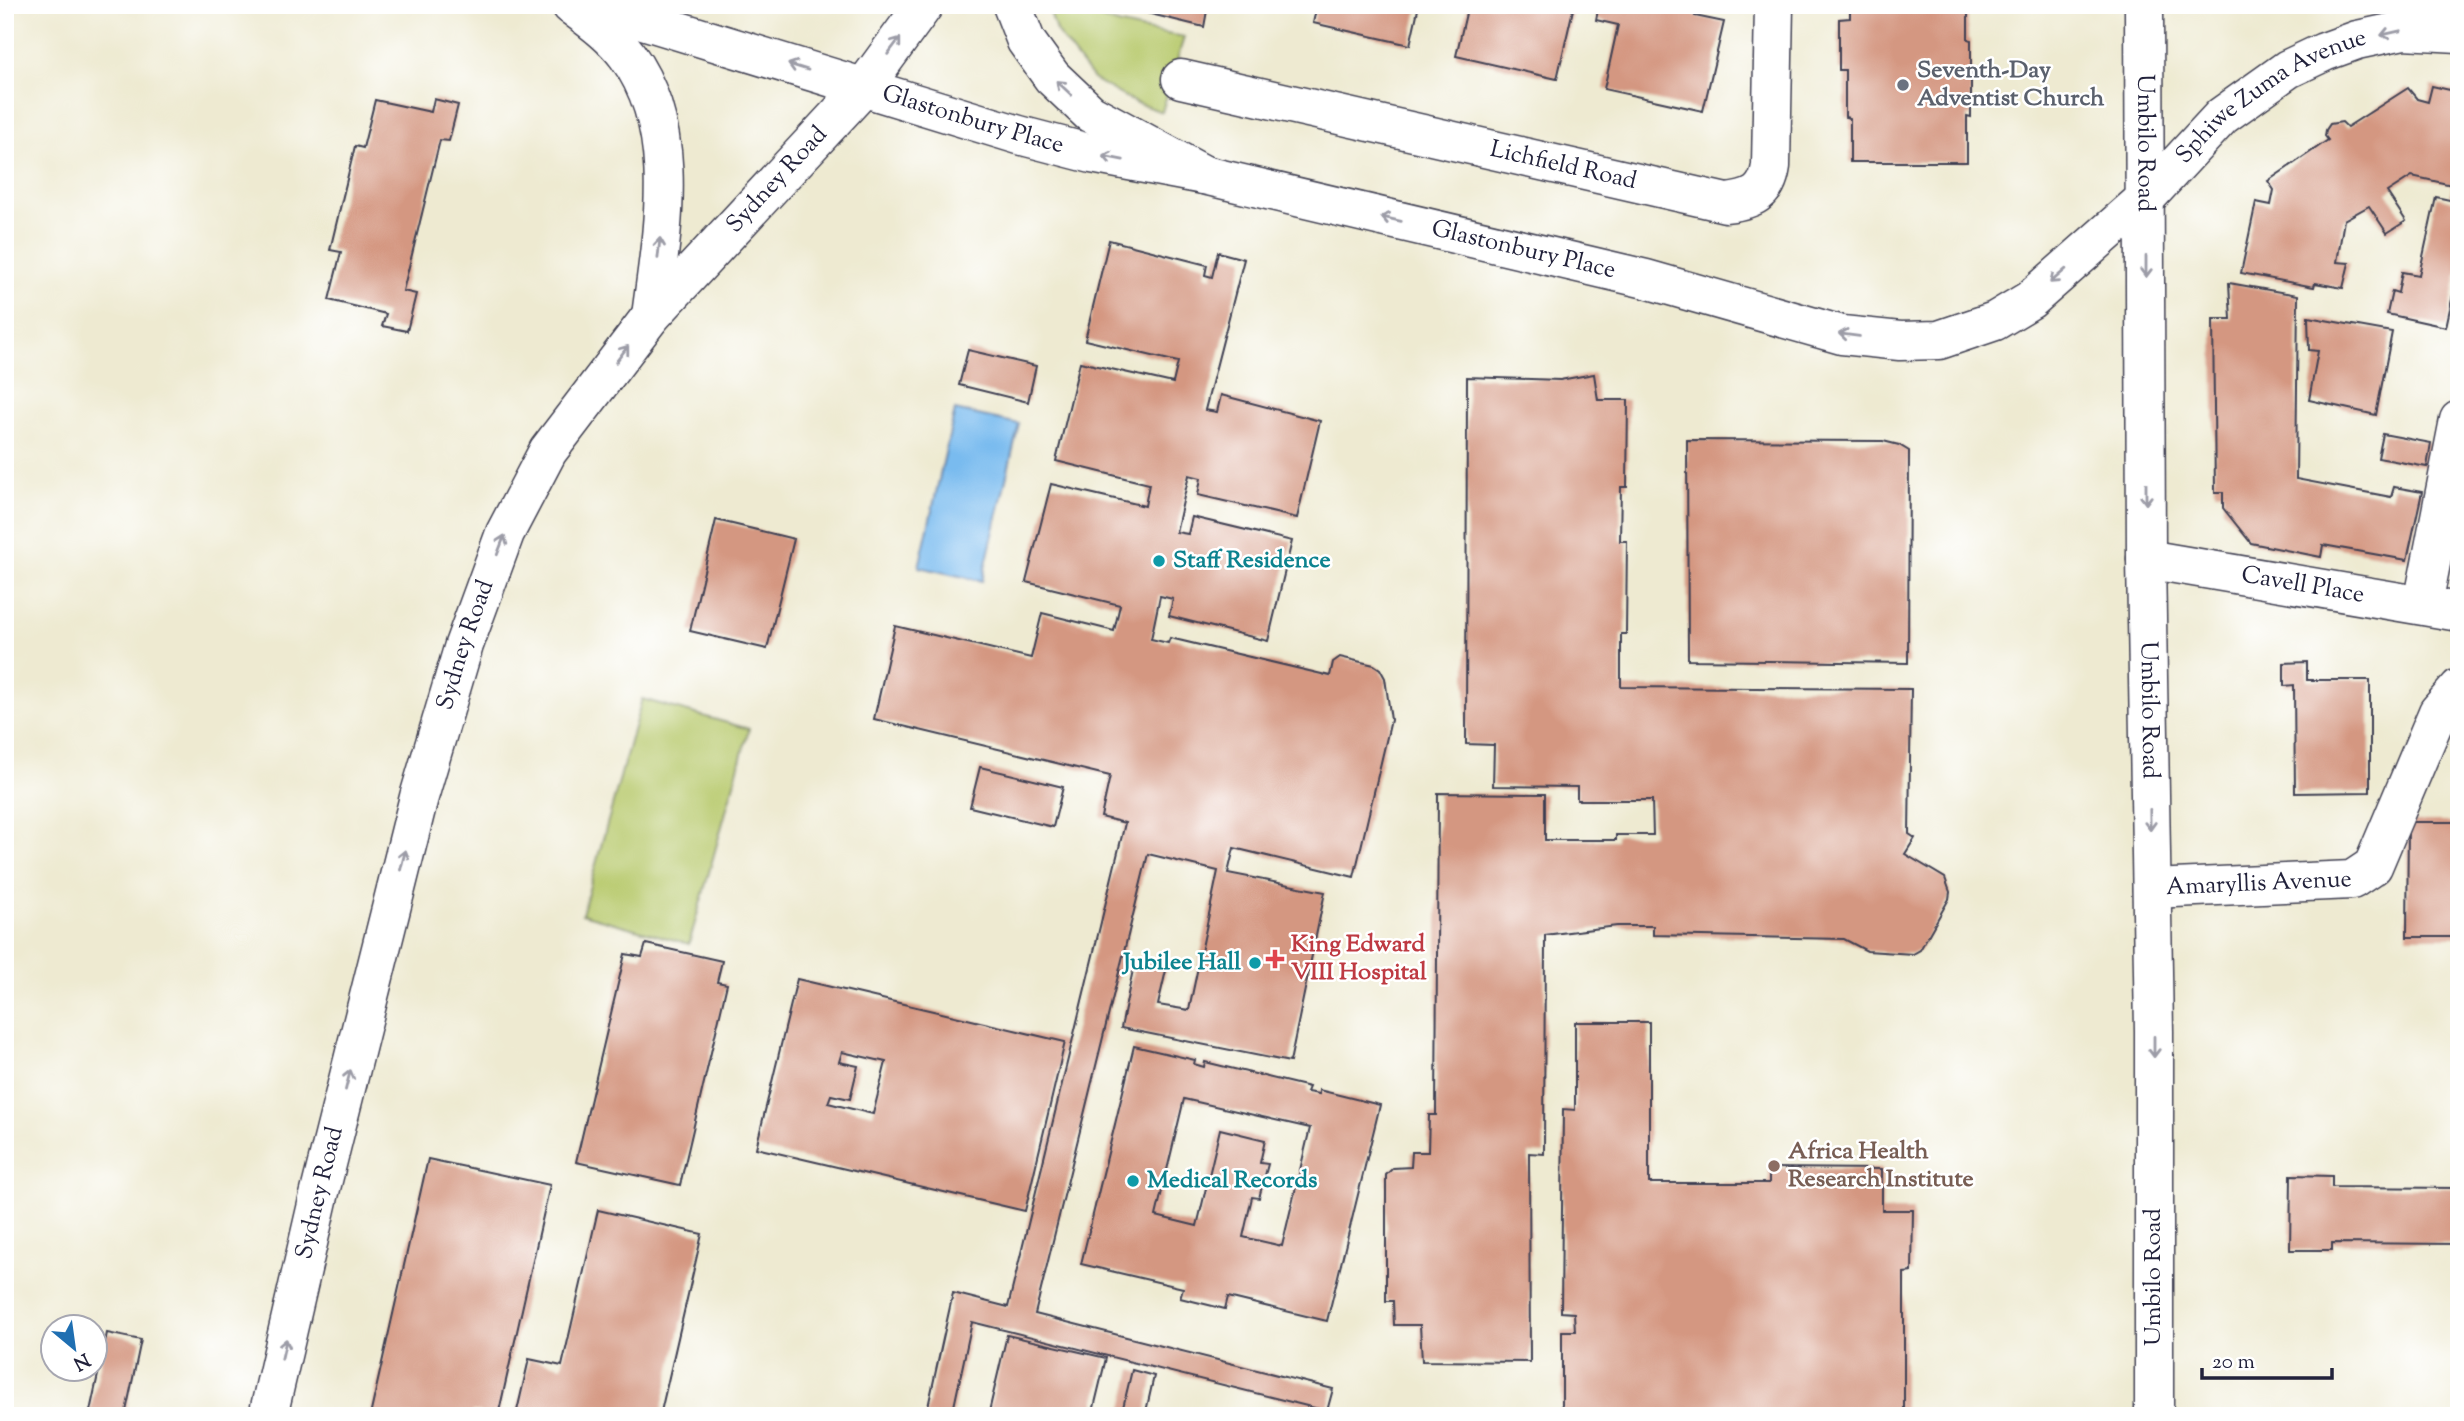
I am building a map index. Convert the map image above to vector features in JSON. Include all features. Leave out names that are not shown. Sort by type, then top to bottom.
[{"type":"street","points":[[571,5],[597,24],[626,54],[644,83],[658,125],[663,163],[663,208],[651,316]]},
{"type":"street","name":"Glastonbury Place","points":[[594,5],[1019,135],[1092,154],[1204,176],[1646,279],[1842,335],[1900,341],[1939,340],[1995,321],[2030,300],[2146,198]]},
{"type":"street","name":"Sydney Road","points":[[268,1416],[318,1200],[419,797],[464,645],[505,533],[548,451],[651,316],[864,86],[924,5]]},
{"type":"street","points":[[1012,5],[1026,41],[1052,76],[1090,113],[1204,176]]},
{"type":"street","name":"Lichfield Road","points":[[1181,79],[1726,203],[1735,202],[1760,193],[1769,178],[1772,166],[1774,5]]},
{"type":"street","name":"Umbilo Road","points":[[2144,5],[2146,559],[2154,1031],[2154,1416]]},
{"type":"street","name":"Sphiwe Zuma Avenue","points":[[2146,198],[2222,116],[2288,69],[2357,40],[2404,30],[2459,33]]},
{"type":"street","points":[[2441,608],[2459,420]]},
{"type":"street","name":"Cavell Place","points":[[2146,559],[2441,608]]},
{"type":"street","name":"Amaryllis Avenue","points":[[2152,889],[2352,880],[2364,874],[2373,866],[2438,712],[2459,688]]},
{"type":"green space","points":[[1048,5],[1083,5],[1100,18],[1113,23],[1184,37],[1162,112],[1134,102],[1093,79],[1056,31]]},
{"type":"green space","points":[[642,699],[749,729],[689,944],[582,914]]},
{"type":"water","points":[[955,410],[1019,424],[982,581],[919,567]]},
{"type":"building","points":[[1114,5],[1208,5],[1204,27]]},
{"type":"building","points":[[1317,5],[1419,5],[1410,45],[1313,23]]},
{"type":"building","points":[[1468,5],[1574,5],[1557,79],[1456,56]]},
{"type":"building","points":[[1599,5],[1686,5],[1697,8],[1695,16],[1724,22],[1703,111],[1604,89],[1618,25],[1596,20]]},
{"type":"building","points":[[1850,5],[1968,5],[1971,117],[1967,116],[1967,162],[1850,162],[1850,118],[1845,117],[1845,70],[1839,70],[1839,19],[1850,18]]},
{"type":"building","points":[[2432,86],[2459,92],[2459,197],[2450,195],[2452,185],[2412,176],[2387,192],[2406,221],[2387,233],[2369,206],[2344,220],[2337,262],[2349,263],[2343,288],[2315,283],[2314,287],[2241,273],[2256,202],[2271,205],[2274,190],[2268,181],[2328,140],[2325,136],[2330,124],[2342,122],[2347,127],[2408,88],[2417,99],[2428,102]]},
{"type":"building","points":[[434,99],[458,105],[449,141],[440,140],[403,291],[416,294],[407,331],[382,326],[386,314],[329,300],[341,252],[330,250],[355,146],[363,148],[375,100],[431,112]]},
{"type":"building","points":[[2436,197],[2459,202],[2459,267],[2446,327],[2387,314],[2392,291],[2398,293],[2402,272],[2419,275]]},
{"type":"building","name":"Staff Residence","points":[[1109,240],[1207,265],[1205,275],[1212,277],[1218,252],[1244,259],[1205,410],[1217,412],[1221,395],[1320,421],[1297,518],[1198,495],[1201,478],[1189,475],[1176,532],[1188,534],[1192,517],[1292,541],[1268,641],[1169,616],[1173,599],[1160,596],[1151,639],[1168,643],[1170,638],[1330,676],[1333,662],[1340,657],[1374,665],[1385,678],[1391,720],[1354,877],[1234,848],[1228,873],[1325,892],[1290,1062],[1121,1028],[1135,960],[1167,966],[1158,1005],[1189,1010],[1218,871],[1148,854],[1035,1314],[1333,1389],[1327,1411],[972,1322],[952,1416],[926,1416],[953,1293],[1008,1307],[1125,823],[1101,817],[1110,776],[874,719],[895,626],[1031,658],[1042,613],[1114,631],[1120,605],[1026,582],[1051,484],[1145,506],[1149,484],[1056,461],[1080,362],[1173,383],[1178,362],[1085,340]]},
{"type":"building","points":[[2229,283],[2298,295],[2296,479],[2391,497],[2394,487],[2422,492],[2407,560],[2323,545],[2321,557],[2251,543],[2223,508],[2223,492],[2215,492],[2213,319],[2231,319]]},
{"type":"building","points":[[2308,317],[2392,332],[2376,415],[2309,400],[2318,351],[2309,350]]},
{"type":"building","points":[[968,350],[1036,366],[1028,402],[959,385]]},
{"type":"building","points":[[1594,374],[1598,400],[1628,400],[1627,487],[1621,487],[1620,541],[1627,541],[1626,634],[1621,634],[1621,687],[1911,689],[1909,834],[1915,838],[1905,854],[1945,878],[1950,892],[1949,899],[1920,950],[1913,954],[1867,951],[1844,939],[1653,935],[1653,926],[1617,926],[1545,935],[1544,1154],[1529,1153],[1530,1362],[1422,1361],[1420,1325],[1394,1325],[1393,1301],[1386,1301],[1386,1175],[1393,1168],[1411,1167],[1412,1152],[1428,1152],[1429,1115],[1436,1115],[1438,793],[1545,794],[1545,840],[1616,840],[1616,835],[1653,835],[1652,800],[1577,800],[1577,787],[1493,786],[1494,745],[1466,744],[1467,377],[1560,380]]},
{"type":"building","points":[[2383,434],[2431,443],[2427,467],[2378,458]]},
{"type":"building","points":[[1687,440],[1883,441],[1909,451],[1908,663],[1688,660]]},
{"type":"building","points":[[716,520],[794,539],[767,649],[690,631]]},
{"type":"building","points":[[2307,662],[2307,680],[2370,680],[2370,792],[2295,793],[2294,685],[2284,686],[2284,663]]},
{"type":"building","points":[[980,767],[1063,787],[1053,827],[970,807]]},
{"type":"building","points":[[2408,822],[2459,822],[2458,937],[2407,937]]},
{"type":"building","points":[[646,944],[722,961],[717,982],[727,984],[680,1185],[576,1162],[625,954],[642,957]]},
{"type":"building","points":[[797,979],[1065,1042],[1025,1211],[756,1148]],"holes":[[[842,1052],[886,1062],[873,1114],[828,1103],[831,1095],[850,1099],[858,1066],[839,1062]]]},
{"type":"building","points":[[1575,1022],[1649,1022],[1649,1183],[1769,1183],[1769,1168],[1882,1169],[1882,1210],[1913,1210],[1912,1272],[1904,1273],[1904,1416],[1562,1416],[1562,1331],[1575,1331],[1574,1313],[1561,1312],[1563,1109],[1575,1110]]},
{"type":"building","name":"Medical Records","points":[[1134,1046],[1195,1060],[1194,1064],[1204,1067],[1205,1062],[1309,1087],[1307,1092],[1319,1094],[1319,1090],[1380,1105],[1327,1321],[1228,1297],[1225,1309],[1180,1298],[1183,1288],[1081,1264]],"holes":[[[1184,1099],[1310,1128],[1282,1246],[1243,1237],[1252,1197],[1259,1198],[1268,1164],[1260,1163],[1265,1140],[1220,1129],[1197,1226],[1156,1216]]]},
{"type":"building","points":[[428,1159],[550,1185],[498,1416],[473,1411],[472,1416],[370,1416]]},
{"type":"building","points":[[2291,1175],[2332,1176],[2332,1187],[2459,1188],[2459,1244],[2332,1243],[2332,1250],[2290,1250]]},
{"type":"building","points":[[598,1210],[702,1234],[660,1416],[539,1416],[517,1411],[529,1359],[562,1366]]},
{"type":"building","points":[[108,1333],[141,1340],[125,1416],[89,1416],[96,1382],[108,1382]]},
{"type":"building","points":[[1007,1335],[1106,1358],[1092,1416],[988,1416]]},
{"type":"building","points":[[1132,1370],[1154,1376],[1145,1416],[1121,1416]]},
{"type":"place","name":"Seventh-Day Adventist Church","points":[[1903,85]]},
{"type":"place","name":"Staff Residence","points":[[1159,561]]},
{"type":"place","name":"King Edward VIII Hospital","points":[[1275,959]]},
{"type":"place","name":"Jubilee Hall","points":[[1255,963]]},
{"type":"place","name":"Africa Health Research Institute","points":[[1774,1166]]},
{"type":"place","name":"Medical Records","points":[[1133,1181]]}]
